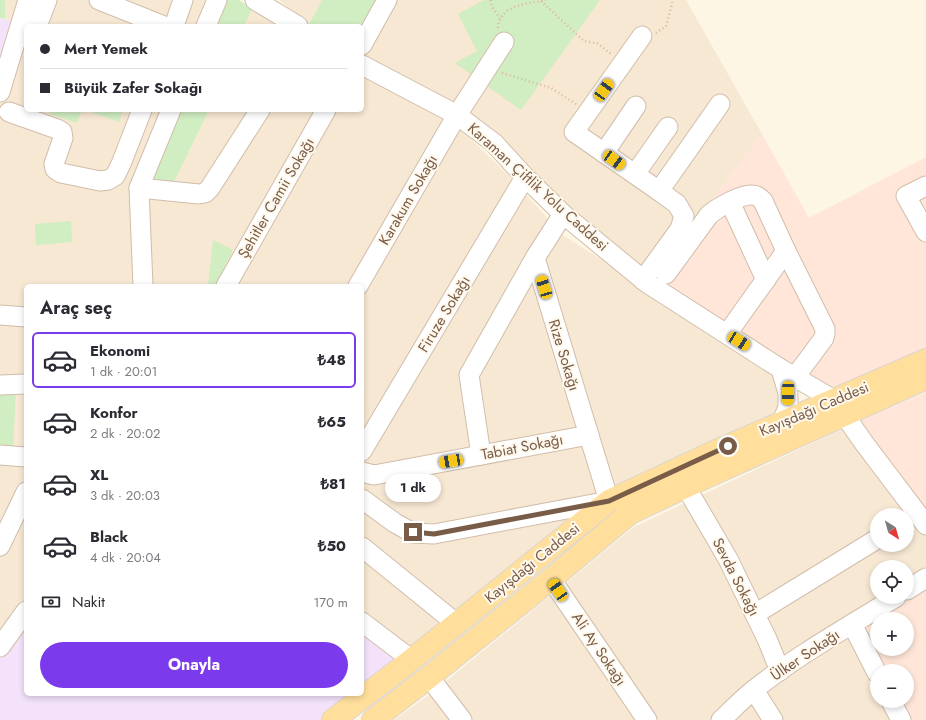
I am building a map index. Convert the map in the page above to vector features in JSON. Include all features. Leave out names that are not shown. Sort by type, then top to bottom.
[{"type":"main road","name":"Kayışdağı Caddesi","points":[[373,720],[551,579],[630,513],[686,487],[840,408],[926,360]]},
{"type":"main road","name":"Kayışdağı Caddesi","points":[[366,690],[412,660],[609,501],[782,422],[840,408],[926,378]]},
{"type":"main road","name":"Kayışdağı Caddesi","points":[[333,720],[359,696]]},
{"type":"street","points":[[0,92],[28,0]]},
{"type":"street","points":[[38,24],[47,0]]},
{"type":"street","points":[[99,0],[159,24]]},
{"type":"street","points":[[175,24],[183,0]]},
{"type":"street","points":[[207,24],[217,0]]},
{"type":"street","points":[[255,0],[295,24]]},
{"type":"street","points":[[364,41],[387,0]]},
{"type":"street","points":[[642,36],[574,132],[677,204],[684,216],[680,229],[643,280]]},
{"type":"street","name":"Karakum Sokağı","points":[[359,284],[457,115],[504,42]]},
{"type":"street","name":"Karaman Çiftlik Yolu Caddesi","points":[[364,65],[457,115],[494,143],[525,177],[563,214],[643,280],[840,408]]},
{"type":"street","points":[[659,191],[720,104]]},
{"type":"street","points":[[604,152],[636,106]]},
{"type":"street","points":[[9,112],[62,132],[63,138],[54,164],[55,169],[61,173],[100,181],[108,180],[114,176],[121,164],[141,112]]},
{"type":"street","points":[[143,284],[139,188],[167,112]]},
{"type":"street","points":[[139,188],[199,194],[205,193],[210,188],[259,112]]},
{"type":"street","name":"Şehitler Camii Sokağı","points":[[227,284],[325,112]]},
{"type":"street","points":[[635,174],[668,127]]},
{"type":"street","name":"Firuze Sokağı","points":[[364,448],[525,177]]},
{"type":"street","points":[[926,186],[906,196],[926,232]]},
{"type":"street","points":[[666,274],[709,215],[720,207],[746,195],[758,196],[763,201],[825,329],[824,338],[788,373],[788,407],[782,422]]},
{"type":"street","points":[[730,202],[766,280]]},
{"type":"street","points":[[481,455],[469,375],[535,258],[563,214]]},
{"type":"street","points":[[727,334],[786,251]]},
{"type":"street","name":"Rize Sokağı","points":[[535,258],[609,501]]},
{"type":"street","points":[[0,316],[24,317]]},
{"type":"street","points":[[0,385],[24,384]]},
{"type":"street","points":[[840,408],[917,520]]},
{"type":"street","name":"Tabiat Sokağı","points":[[364,472],[374,475],[588,435]]},
{"type":"street","points":[[0,455],[24,457]]},
{"type":"street","name":"Sevda Sokağı","points":[[686,487],[728,559],[755,614],[780,671]]},
{"type":"street","points":[[0,546],[24,496]]},
{"type":"street","points":[[364,500],[395,523],[413,532],[434,534],[609,501]]},
{"type":"street","points":[[755,614],[870,543]]},
{"type":"street","points":[[364,549],[457,624]]},
{"type":"street","points":[[914,586],[926,578]]},
{"type":"street","name":"Ali Ay Sokağı","points":[[551,579],[648,720]]},
{"type":"street","name":"Ülker Sokağı","points":[[721,720],[754,690],[780,671],[885,604]]},
{"type":"street","points":[[0,647],[24,613]]},
{"type":"street","points":[[364,624],[412,660]]},
{"type":"street","points":[[852,624],[872,664]]},
{"type":"street","points":[[429,677],[462,720]]},
{"type":"street","points":[[754,690],[773,720]]},
{"type":"street","points":[[895,708],[901,720]]},
{"type":"path","points":[[491,0],[496,14],[500,18]]},
{"type":"path","points":[[504,42],[499,35],[498,26],[500,18],[504,13],[515,6],[546,0]]},
{"type":"path","points":[[642,36],[652,36],[666,26],[673,0]]},
{"type":"path","points":[[541,1],[584,41],[597,44],[611,54],[619,68]]},
{"type":"path","points":[[490,64],[504,74],[551,88],[588,112]]},
{"type":"shaded area","points":[[5,0],[211,0],[202,24],[24,25],[5,19]]},
{"type":"shaded area","points":[[279,0],[322,0],[309,24]]},
{"type":"shaded area","points":[[379,0],[686,0],[762,134],[653,279],[608,246],[494,136],[364,57],[364,26]]},
{"type":"shaded area","points":[[252,9],[275,24],[245,24]]},
{"type":"shaded area","points":[[0,18],[12,21],[0,62]]},
{"type":"shaded area","points":[[24,33],[24,112],[169,112],[171,188],[208,112],[364,112],[364,77],[459,128],[503,170],[564,236],[772,366],[784,393],[779,410],[603,495],[546,536],[404,660],[364,629],[364,284],[24,284],[24,621],[0,654],[0,89]]},
{"type":"shaded area","points":[[762,134],[809,218],[926,157],[926,352],[834,396],[653,279]]},
{"type":"shaded area","points":[[926,392],[926,520],[853,424]]},
{"type":"shaded area","points":[[853,424],[926,520],[926,578],[914,586],[914,560],[870,560],[870,604],[884,604],[852,624],[872,664],[870,664],[870,708],[895,708],[901,720],[394,720],[433,692],[634,527]]},
{"type":"shaded area","points":[[926,578],[926,720],[901,720],[895,708],[914,708],[914,664],[873,664],[852,624],[870,613],[870,656],[914,656],[914,612],[871,612],[884,604],[914,604],[914,585]]},
{"type":"shaded area","points":[[24,624],[24,696],[353,696],[320,720],[0,720],[0,657]]},
{"type":"shaded area","points":[[364,629],[404,660],[364,689]]},
{"type":"green space","points":[[0,0],[5,0],[5,19],[0,18]]},
{"type":"green space","points":[[211,0],[239,0],[252,9],[245,24],[202,24]]},
{"type":"green space","points":[[322,0],[379,0],[363,24],[309,24]]},
{"type":"green space","points":[[484,0],[600,0],[521,110],[455,63],[477,51],[458,14]]},
{"type":"green space","points":[[50,112],[81,112],[77,123],[50,114]]},
{"type":"green space","points":[[91,112],[122,112],[119,122]]},
{"type":"green space","points":[[168,112],[208,112],[171,188],[139,188]]},
{"type":"green space","points":[[71,221],[72,242],[36,245],[35,224]]},
{"type":"green space","points":[[213,240],[233,250],[216,284],[208,284]]},
{"type":"green space","points":[[16,389],[13,448],[0,448],[0,390]]},
{"type":"route","points":[[413,532],[434,534],[609,501],[728,446]]}]
